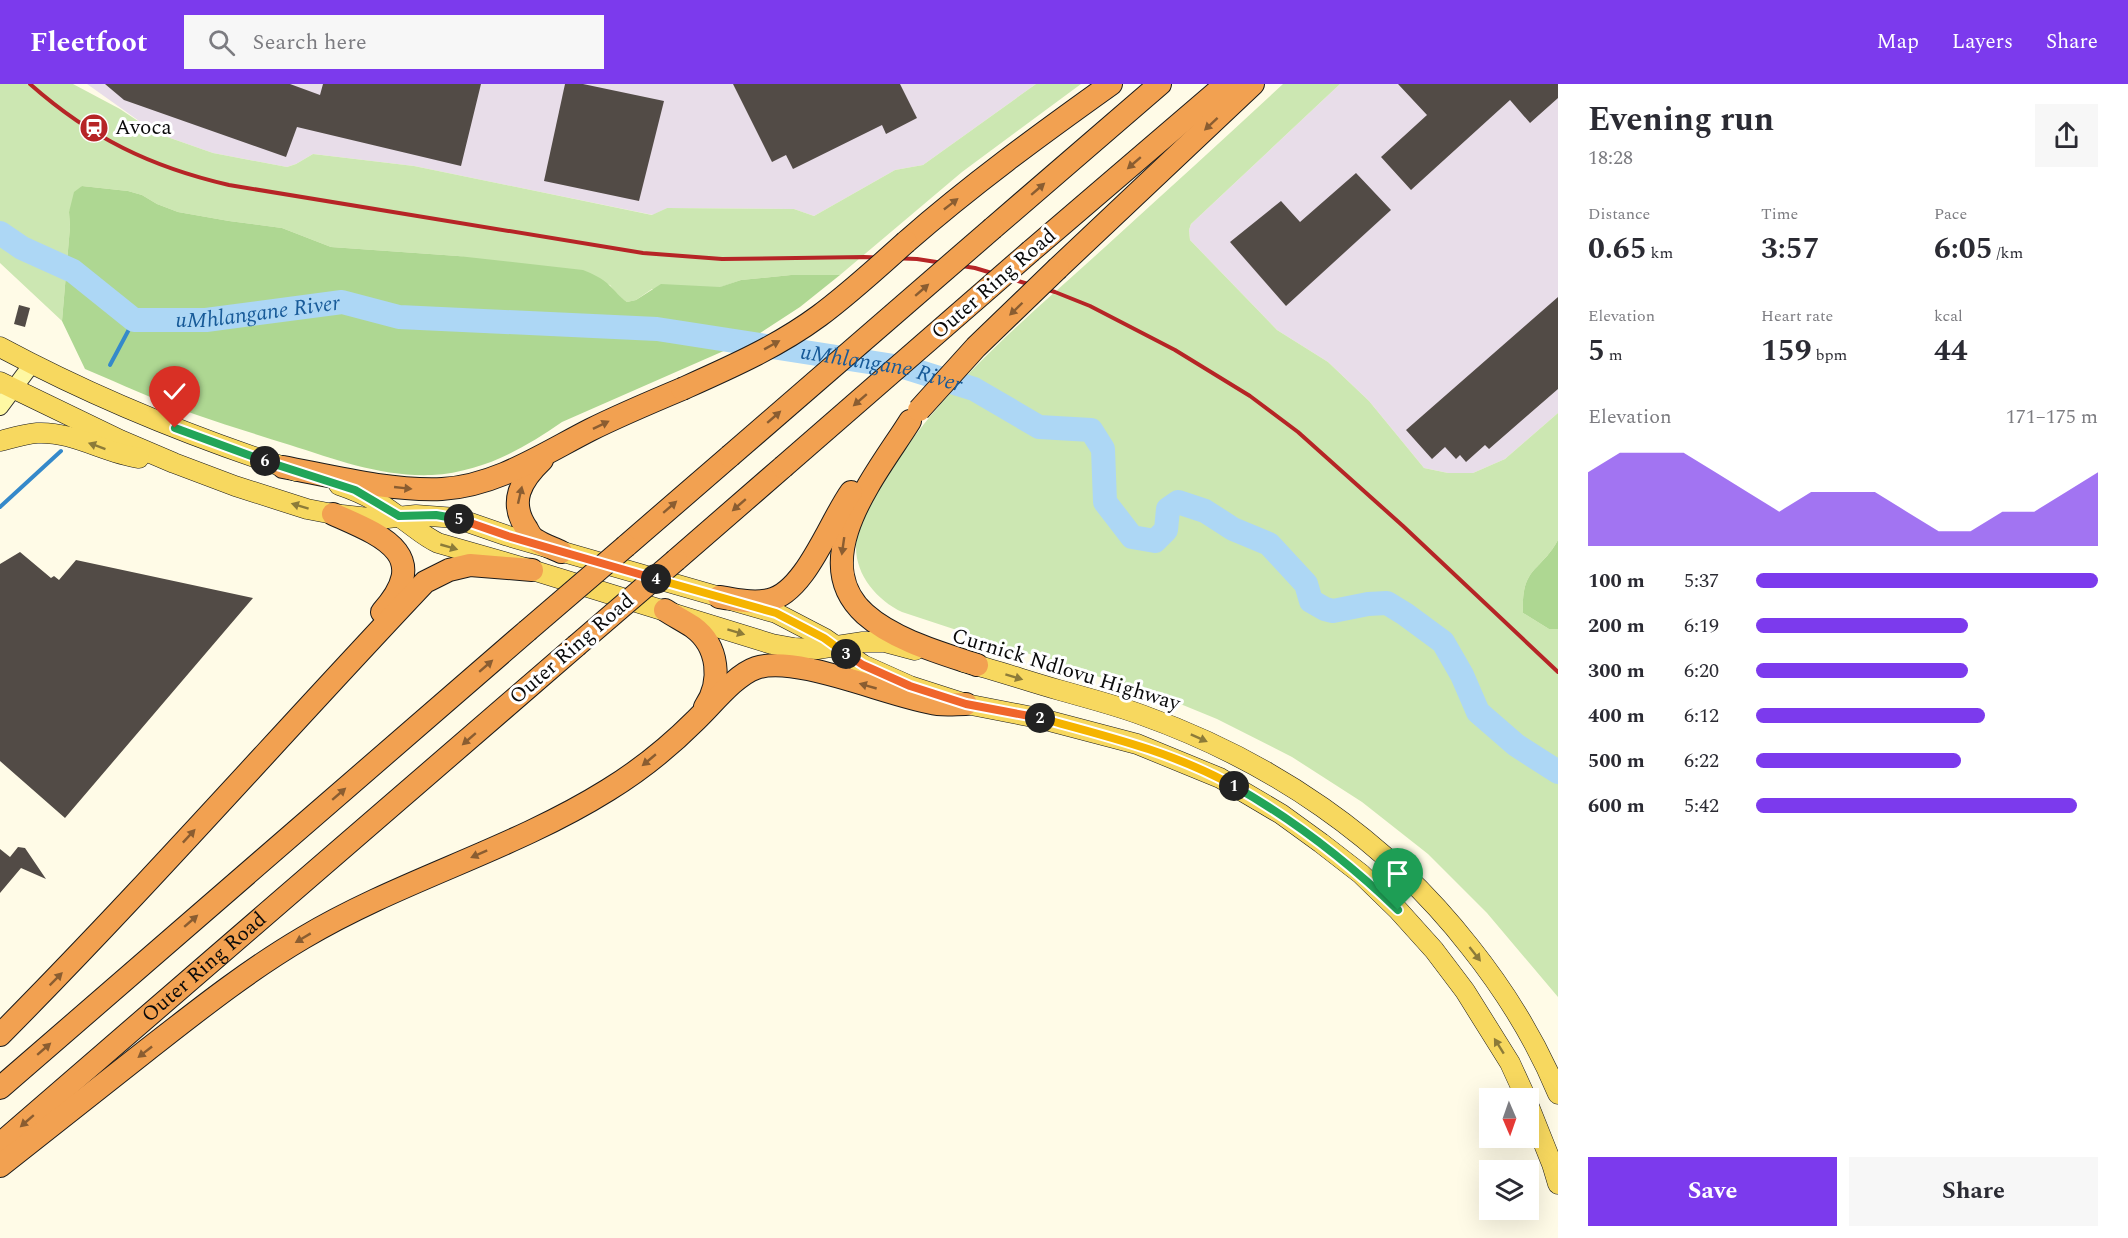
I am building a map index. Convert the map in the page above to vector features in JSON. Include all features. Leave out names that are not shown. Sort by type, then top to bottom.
[{"type":"highway","points":[[283,467],[383,486],[412,489],[443,489],[499,476],[629,412],[742,362],[809,323],[852,290],[941,211],[1006,160],[1111,84]]},
{"type":"highway","name":"Outer Ring Road","points":[[0,1088],[1160,84]]},
{"type":"highway","name":"Outer Ring Road","points":[[0,1144],[1226,84]]},
{"type":"highway","points":[[719,597],[752,602],[771,600],[786,594],[795,586],[845,501],[976,347],[1253,84]]},
{"type":"highway","points":[[915,416],[861,500],[847,529],[841,558],[843,577],[851,596],[866,615],[917,644],[977,665]]},
{"type":"highway","points":[[550,452],[530,471],[519,495],[518,509],[520,520],[534,540],[561,552]]},
{"type":"highway","points":[[289,731],[347,650],[388,604],[400,584],[403,573],[400,556],[391,544],[378,534],[333,514]]},
{"type":"highway","points":[[0,1035],[61,974],[289,731],[425,582],[449,570],[470,565],[532,570]]},
{"type":"highway","points":[[665,610],[694,628],[712,649],[715,660],[715,681],[709,701],[694,723]]},
{"type":"highway","points":[[0,1166],[195,1012],[302,938],[357,908],[577,808],[636,771],[694,723],[741,677],[755,669],[770,666],[810,670],[939,704],[966,704]]},
{"type":"main road","name":"Curnick Ndlovu Highway","points":[[0,347],[121,407],[242,454],[355,490],[399,516],[424,537],[438,543],[772,644],[817,649],[863,642],[885,642],[977,665],[1141,715],[1184,732],[1266,772],[1307,796],[1352,828],[1388,858],[1429,898],[1494,977],[1530,1036],[1558,1094]]},
{"type":"main road","points":[[7,386],[174,463],[266,496],[307,509],[333,514],[378,519],[426,515],[456,518],[561,552],[776,613],[804,626],[863,665],[910,686],[966,704],[1038,718],[1137,744],[1220,778],[1321,843],[1376,888],[1398,910],[1434,950],[1465,991],[1510,1063],[1521,1088]]},
{"type":"main road","points":[[0,441],[37,433],[56,434],[75,438],[123,456],[174,463]]},
{"type":"main road","points":[[1539,1132],[1558,1184]]},
{"type":"street","points":[[0,407],[7,386],[32,364]]},
{"type":"shaded area","points":[[87,84],[1036,84],[923,165],[895,170],[814,216],[794,209],[667,208],[653,215],[414,166],[313,154],[287,167],[213,153],[156,133]]},
{"type":"shaded area","points":[[1340,84],[1558,84],[1558,413],[1505,459],[1473,473],[1448,473],[1424,468],[1369,401],[1328,362],[1277,330],[1190,240],[1191,224]]},
{"type":"green space","points":[[0,84],[73,84],[120,109],[156,133],[213,153],[287,167],[313,154],[414,166],[652,215],[667,208],[794,209],[814,216],[895,170],[923,165],[1036,84],[1081,84],[962,172],[840,275],[791,275],[741,280],[721,287],[652,289],[636,300],[627,302],[619,297],[610,285],[458,256],[331,247],[282,228],[178,212],[128,191],[82,186],[69,212],[70,227],[62,321],[0,263]]},
{"type":"green space","points":[[1283,84],[1340,84],[1191,224],[1190,240],[1277,330],[1328,362],[1369,401],[1424,468],[1448,473],[1473,473],[1505,459],[1558,413],[1558,540],[1528,578],[1523,598],[1523,613],[1549,629],[1558,629],[1558,997],[1487,913],[1428,854],[1362,802],[1292,757],[1217,719],[1178,703],[902,612],[876,593],[859,566],[856,545],[860,525],[866,513],[899,458],[925,422],[954,389],[1017,326]]},
{"type":"green space","points":[[82,186],[128,191],[178,212],[282,228],[331,247],[458,256],[583,270],[603,280],[627,302],[636,300],[661,284],[720,287],[741,280],[791,275],[840,275],[800,307],[751,339],[562,422],[532,442],[500,458],[450,473],[413,475],[395,473],[342,462],[206,418],[166,404],[85,369],[62,321],[70,227],[69,212],[74,192]]},
{"type":"green space","points":[[1558,540],[1558,629],[1549,629],[1523,613],[1523,598],[1528,578]]},
{"type":"building","points":[[105,84],[290,84],[320,95],[323,84],[481,84],[461,166],[297,127],[286,157],[124,100]]},
{"type":"building","points":[[565,84],[583,84],[664,101],[639,201],[544,181]]},
{"type":"building","points":[[733,84],[900,84],[917,118],[886,134],[882,125],[793,169],[786,155],[772,162]]},
{"type":"building","points":[[1398,84],[1558,84],[1558,98],[1530,123],[1510,100],[1411,190],[1381,157],[1427,115]]},
{"type":"building","points":[[1356,173],[1391,210],[1286,306],[1230,242],[1281,201],[1300,222]]},
{"type":"building","points":[[1558,297],[1558,389],[1489,449],[1485,445],[1466,462],[1460,455],[1456,459],[1445,447],[1432,459],[1406,430]]},
{"type":"building","points":[[19,305],[30,308],[25,327],[14,324]]},
{"type":"building","points":[[20,552],[51,578],[54,576],[59,580],[76,560],[253,598],[65,818],[0,761],[0,564]]},
{"type":"building","points":[[18,847],[25,848],[46,879],[21,868],[0,893],[0,849],[10,857]]},
{"type":"waterway","name":"uMhlangane River","points":[[0,233],[22,248],[73,271],[134,320],[206,320],[342,302],[399,317],[657,329],[907,368],[974,389],[1039,427],[1091,430],[1103,449],[1105,502],[1132,537],[1155,541],[1166,530],[1168,509],[1178,502],[1205,511],[1233,529],[1269,544],[1306,584],[1311,601],[1325,609],[1333,611],[1387,603],[1405,614],[1443,642],[1462,675],[1478,712],[1516,745],[1558,772]]},
{"type":"waterway","points":[[110,365],[134,320]]},
{"type":"waterway","points":[[0,507],[61,451]]},
{"type":"railway","points":[[30,84],[76,120],[123,148],[174,169],[229,185],[643,253],[722,259],[864,257],[917,259],[975,268],[1055,292],[1090,306],[1175,350],[1250,396],[1298,432],[1403,526],[1558,672]]},
{"type":"place","name":"Avoca","points":[[94,128]]},
{"type":"route","points":[[175,428],[242,454],[355,490],[399,516],[436,515],[456,518],[508,536],[776,613],[804,626],[863,665],[910,686],[966,704],[1038,718],[1137,744],[1177,759],[1220,778],[1281,814],[1361,874],[1398,910]]}]
